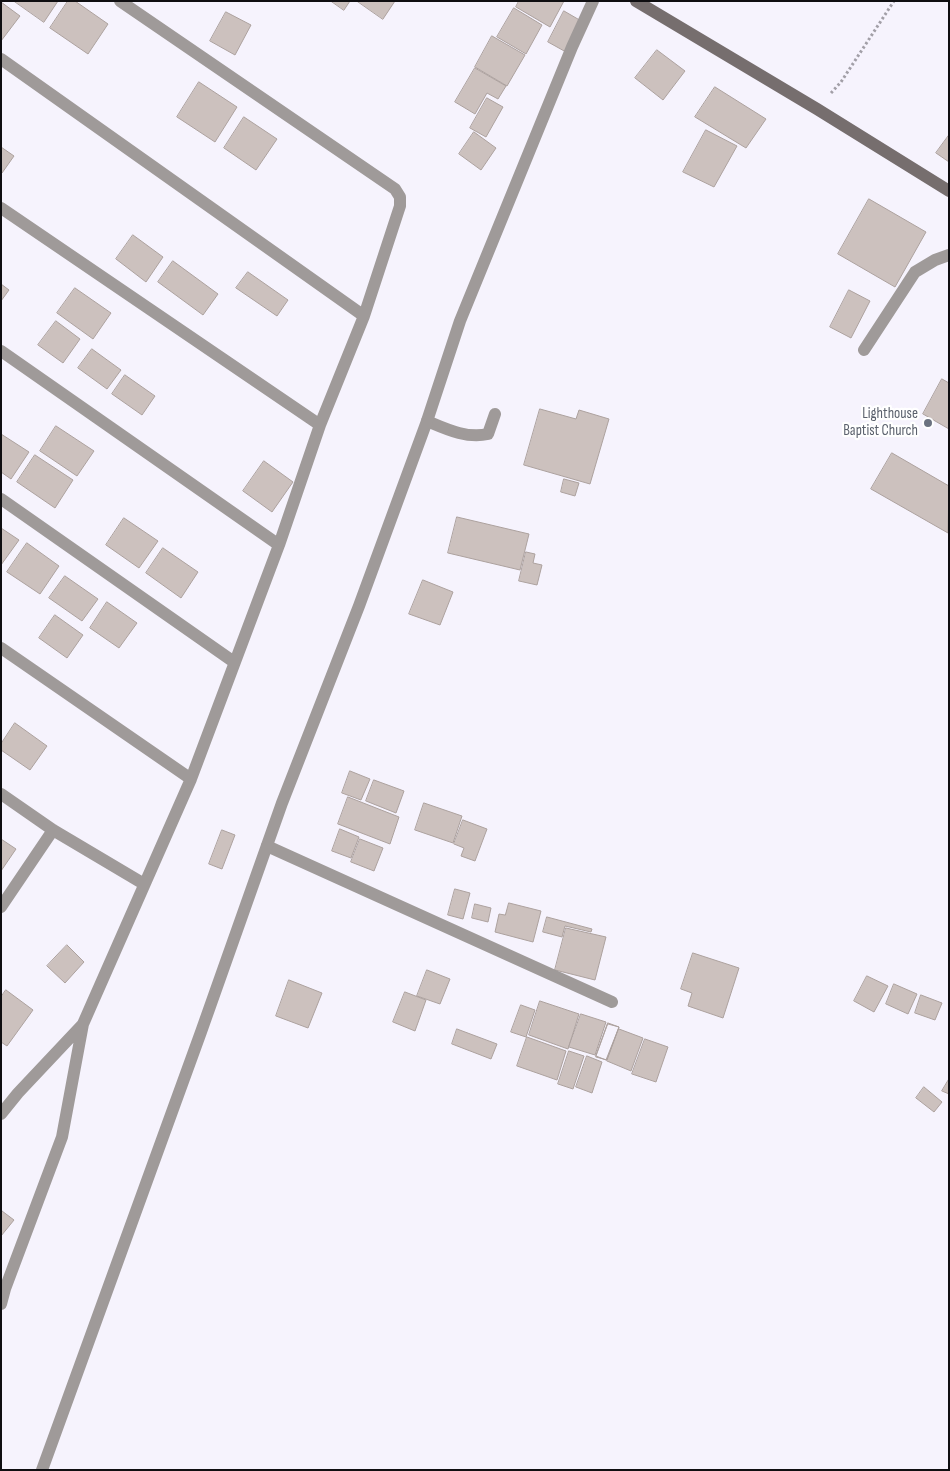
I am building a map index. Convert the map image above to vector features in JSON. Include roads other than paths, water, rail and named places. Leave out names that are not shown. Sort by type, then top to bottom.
[{"type":"main road","points":[[636,1],[817,109],[949,191]]},
{"type":"street","points":[[1,1304],[3,1288],[62,1137],[84,1024],[191,779],[279,545],[320,425],[364,316],[400,206],[400,196],[395,189],[120,1]]},
{"type":"street","points":[[42,1470],[282,803],[359,606],[427,421],[460,321],[572,47],[593,1]]},
{"type":"street","points":[[1,59],[364,316]]},
{"type":"street","points":[[1,208],[320,425]]},
{"type":"street","points":[[864,350],[915,272],[935,260],[949,255]]},
{"type":"street","points":[[1,351],[279,545]]},
{"type":"street","points":[[427,421],[448,430],[478,436],[488,434],[495,414]]},
{"type":"street","points":[[1,498],[234,662]]},
{"type":"street","points":[[1,648],[191,779]]},
{"type":"street","points":[[1,794],[53,830],[144,884]]},
{"type":"street","points":[[1,907],[53,830]]},
{"type":"street","points":[[267,846],[612,1002]]},
{"type":"street","points":[[1,1114],[18,1092],[84,1024]]},
{"type":"place","name":"Lighthouse Baptist Church","points":[[928,423]]}]
